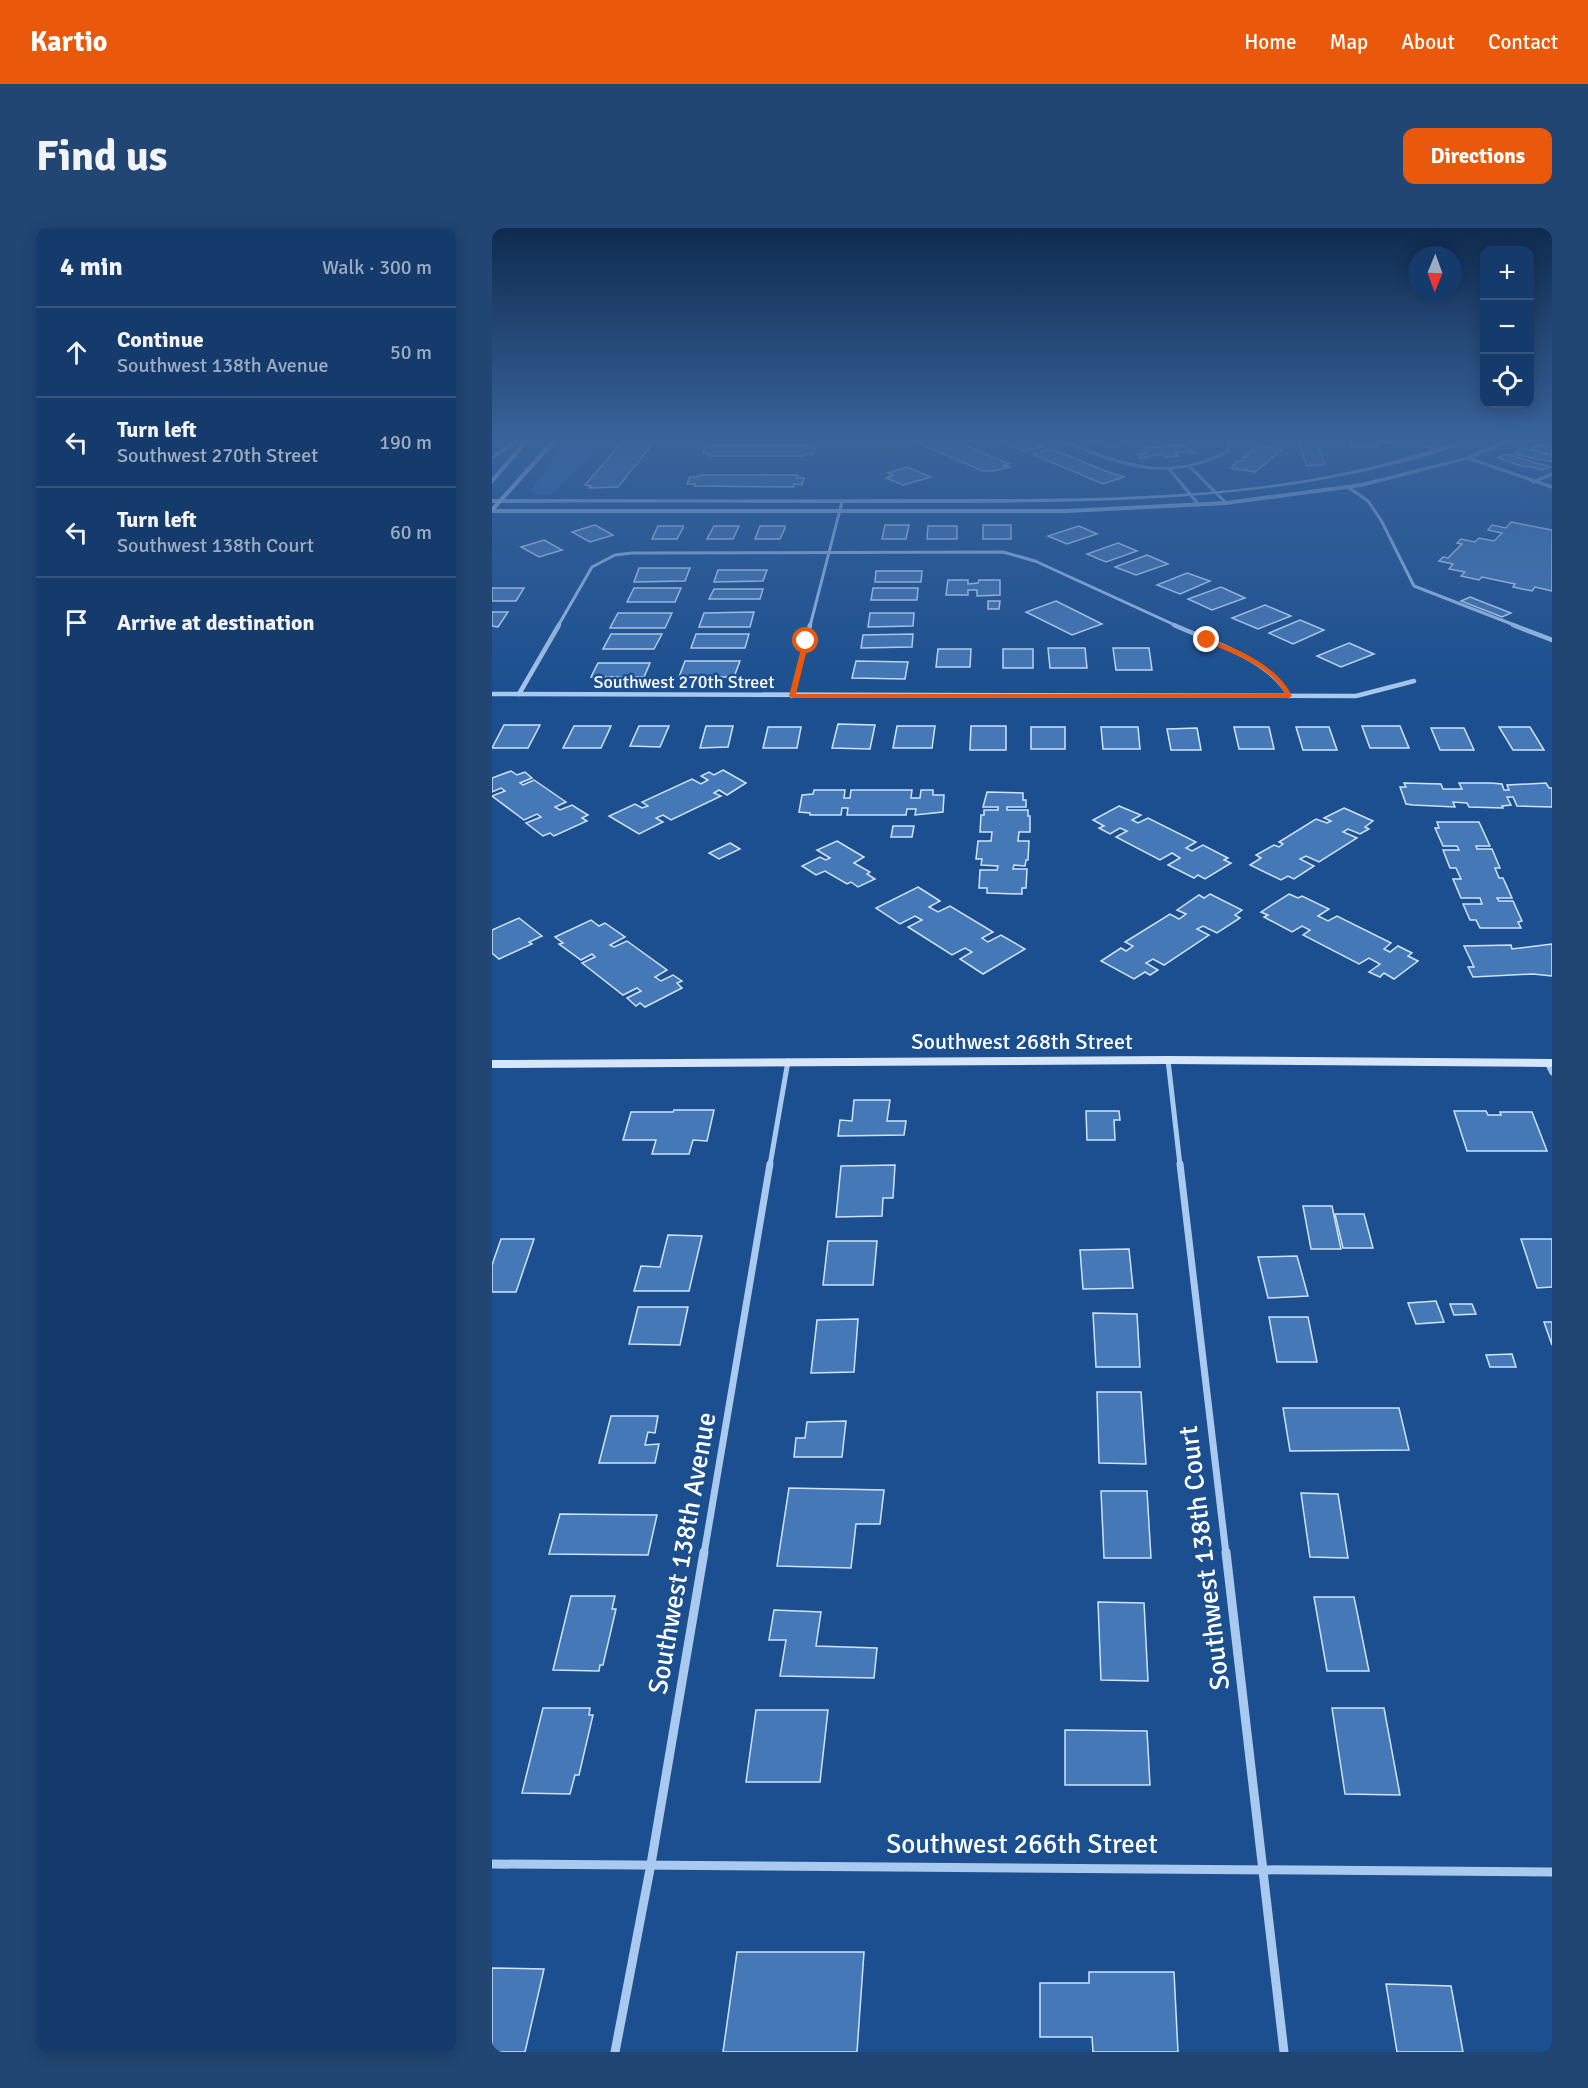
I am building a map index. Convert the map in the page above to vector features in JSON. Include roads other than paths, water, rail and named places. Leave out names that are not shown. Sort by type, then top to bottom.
[{"type":"main road","name":"Southwest 268th Street","points":[[492,1064],[1168,1060],[1550,1066]]},
{"type":"street","points":[[792,696],[835,526]]},
{"type":"street","points":[[1384,526],[1414,586],[1552,640]]},
{"type":"street","points":[[519,694],[592,567],[615,555],[632,553],[1002,552],[1017,554],[1255,662],[1283,684],[1289,696]]},
{"type":"street","name":"Southwest 270th Street","points":[[492,694],[1356,696],[1414,681]]},
{"type":"street","name":"Southwest 138th Court","points":[[1168,1060],[1284,2052]]},
{"type":"street","name":"Southwest 138th Avenue","points":[[615,2052],[651,1864],[788,1061]]},
{"type":"street","name":"Southwest 266th Street","points":[[492,1864],[1552,1872]]}]
